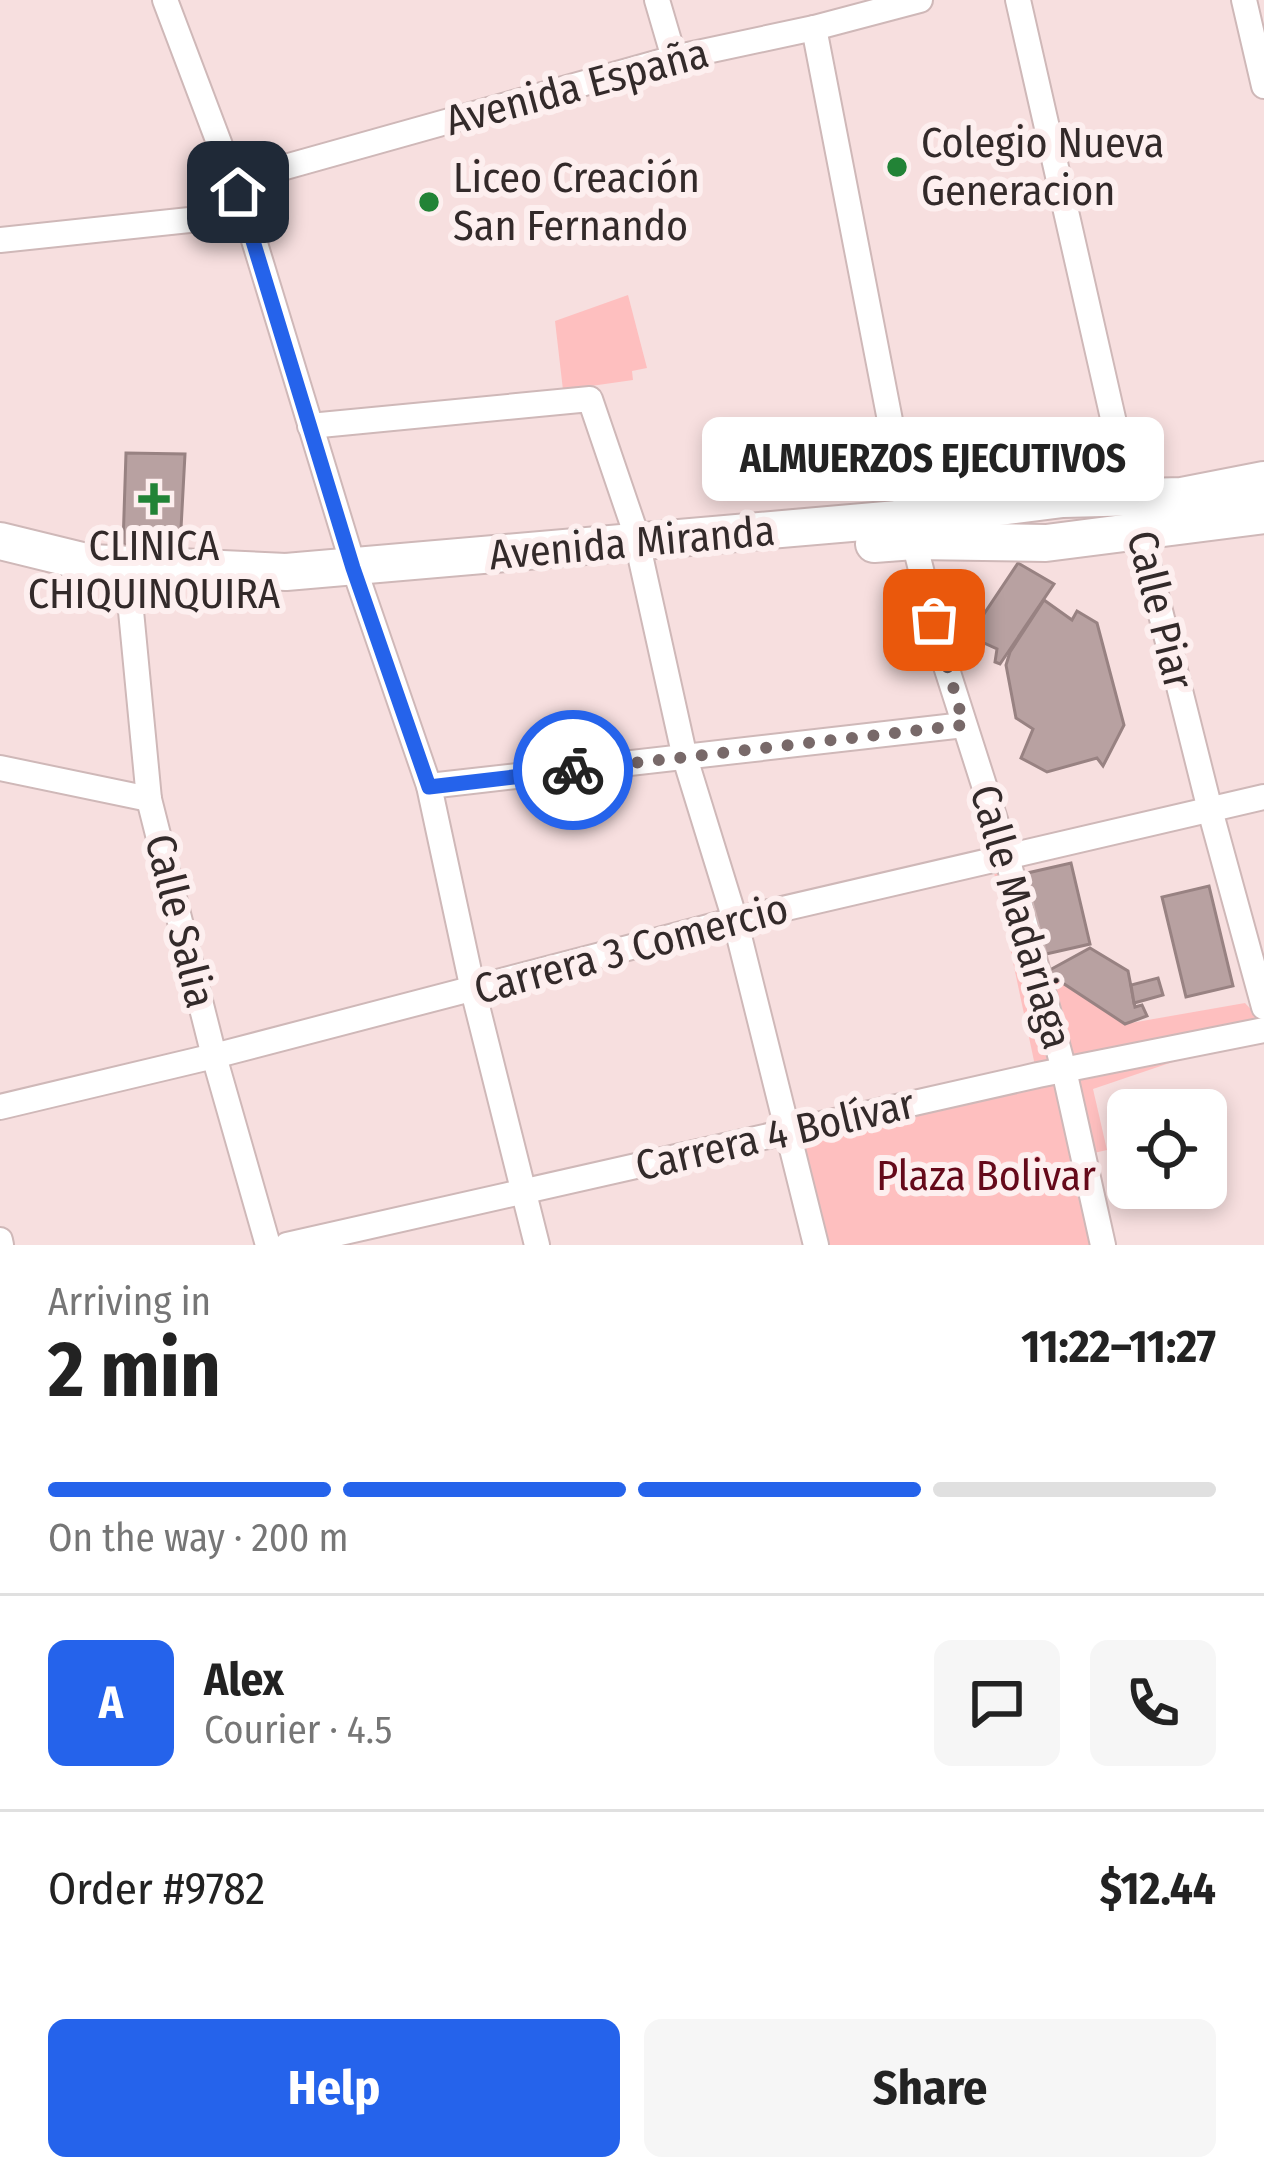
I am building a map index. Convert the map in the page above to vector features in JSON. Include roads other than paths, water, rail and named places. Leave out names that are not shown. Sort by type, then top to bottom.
[{"type":"main road","name":"Avenida Miranda","points":[[1136,513],[1182,496],[1264,480]]},
{"type":"main road","name":"Avenida Miranda","points":[[0,562],[129,590],[265,594],[358,580],[911,530],[1063,499],[1136,513],[1264,515]]},
{"type":"main road","name":"Avenida Miranda","points":[[0,541],[90,563],[358,580]]},
{"type":"street","points":[[165,0],[235,181],[358,580],[429,787],[473,990],[538,1245]]},
{"type":"street","points":[[656,0],[674,58]]},
{"type":"street","name":"Avenida España","points":[[235,181],[674,58],[920,0]]},
{"type":"street","name":"Calle Piar","points":[[1018,0],[1136,513],[1264,1007]]},
{"type":"street","points":[[1244,0],[1264,86]]},
{"type":"street","name":"Calle Madariaga","points":[[814,28],[911,530],[944,660],[1006,857],[1064,1070],[1103,1245]]},
{"type":"street","points":[[0,240],[246,214]]},
{"type":"street","points":[[310,426],[590,399],[640,553],[685,758],[734,920],[816,1245]]},
{"type":"street","name":"Calle Salia","points":[[129,590],[149,799],[268,1245]]},
{"type":"street","points":[[429,787],[964,725]]},
{"type":"street","points":[[0,768],[149,799]]},
{"type":"street","name":"Carrera 3 Comercio","points":[[0,1107],[734,920],[1264,797]]},
{"type":"street","name":"Carrera 4 Bolívar","points":[[287,1245],[1064,1070],[1264,1030]]},
{"type":"place","name":"Colegio Nueva Generacion","points":[[897,167]]},
{"type":"place","name":"Liceo Creación San Fernando","points":[[429,202]]},
{"type":"place","name":"CLINICA CHIQUINQUIRA","points":[[154,499]]},
{"type":"place","name":"ALMUERZOS EJECUTIVOS","points":[[934,620]]},
{"type":"park label","name":"Plaza Bolivar","points":[[986,1176]]}]
